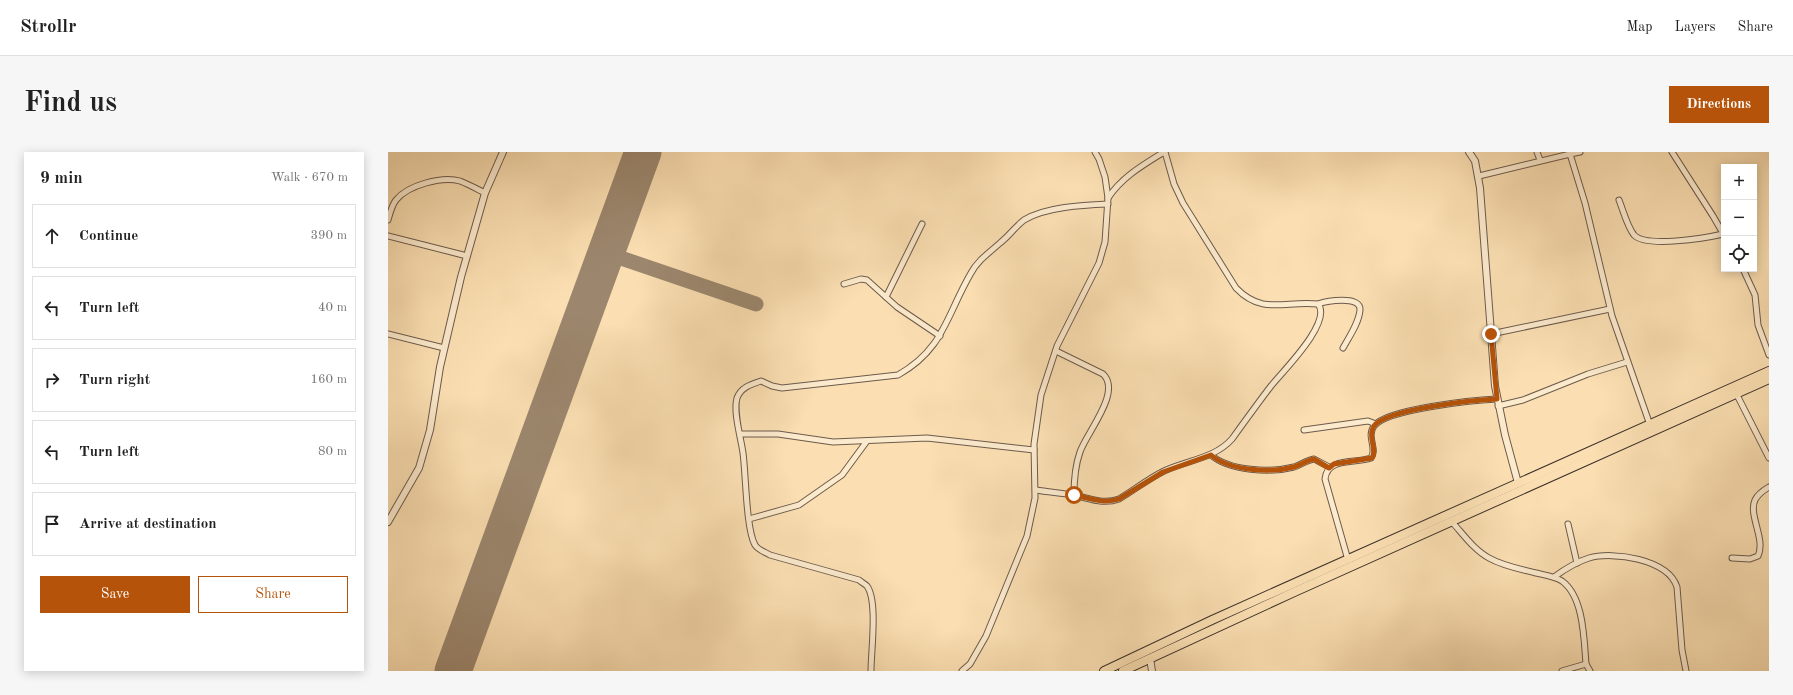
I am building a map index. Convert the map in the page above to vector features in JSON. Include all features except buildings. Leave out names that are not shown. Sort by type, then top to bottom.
[{"type":"main road","points":[[1104,671],[1212,620],[1769,371]]},
{"type":"main road","points":[[1123,671],[1737,395],[1769,379]]},
{"type":"street","points":[[388,522],[419,468],[430,430],[444,348],[467,256],[485,193],[503,152]]},
{"type":"street","points":[[962,671],[970,664],[986,636],[1027,536],[1036,498],[1034,450],[1035,427],[1041,395],[1056,351],[1099,263],[1105,242],[1108,198],[1105,177],[1095,152]]},
{"type":"street","points":[[1108,198],[1115,187],[1127,176],[1165,152],[1174,184],[1183,203],[1228,276],[1243,296],[1266,306],[1318,304],[1327,301],[1354,301],[1359,305],[1360,309],[1357,320],[1344,348]]},
{"type":"street","points":[[1469,152],[1475,161]]},
{"type":"street","points":[[1475,152],[1498,402],[1518,483]]},
{"type":"street","points":[[1538,152],[1540,160]]},
{"type":"street","points":[[1478,176],[1540,160],[1580,152]]},
{"type":"street","points":[[1672,152],[1721,232]]},
{"type":"street","points":[[1570,154],[1585,203],[1610,309],[1627,362],[1650,425]]},
{"type":"street","points":[[388,220],[396,200],[411,188],[422,184],[451,180],[459,181],[485,193]]},
{"type":"street","points":[[1619,200],[1634,235],[1643,240],[1691,240],[1721,235]]},
{"type":"street","points":[[871,671],[872,608],[870,594],[866,585],[859,580],[770,555],[758,549],[752,537],[737,399],[740,393],[747,386],[761,381],[772,386],[782,388],[898,375],[911,368],[929,352],[940,336],[971,273],[980,260],[1002,242],[1016,227],[1026,219],[1048,211],[1068,207],[1108,204]]},
{"type":"street","points":[[886,297],[922,224]]},
{"type":"street","points":[[388,236],[467,256]]},
{"type":"street","points":[[1744,272],[1755,295],[1758,325],[1769,355]]},
{"type":"street","points":[[844,284],[867,280],[897,306],[940,336]]},
{"type":"street","points":[[1036,490],[1074,495],[1104,502],[1112,502],[1163,472],[1211,455],[1225,447],[1280,375],[1306,346],[1321,313],[1321,307],[1318,304]]},
{"type":"street","points":[[1491,334],[1610,309]]},
{"type":"street","points":[[388,334],[444,348]]},
{"type":"street","points":[[1056,351],[1103,374],[1108,378],[1109,384],[1109,393],[1078,457],[1074,474],[1074,495]]},
{"type":"street","points":[[1348,560],[1325,479],[1326,473],[1334,464],[1366,460],[1373,457],[1371,435],[1376,424],[1388,417],[1405,412],[1469,401],[1498,402],[1523,400],[1588,374],[1627,362]]},
{"type":"street","points":[[1737,395],[1769,458]]},
{"type":"street","points":[[1304,430],[1368,422],[1376,424]]},
{"type":"street","points":[[740,434],[778,434],[833,442],[927,438],[1034,450]]},
{"type":"street","points":[[749,519],[799,505],[842,475],[867,441]]},
{"type":"street","points":[[1211,455],[1216,460],[1224,463],[1255,469],[1271,470],[1291,468],[1314,459],[1329,468]]},
{"type":"street","points":[[1732,558],[1750,559],[1758,556],[1760,543],[1754,503],[1769,487]]},
{"type":"street","points":[[1452,522],[1474,547],[1490,559],[1511,567],[1554,577],[1562,581],[1569,588],[1577,605],[1582,622],[1586,664],[1590,671]]},
{"type":"street","points":[[1568,524],[1577,563]]},
{"type":"street","points":[[1554,577],[1577,563],[1598,556],[1649,562],[1673,577],[1678,593],[1682,650],[1686,671]]},
{"type":"street","points":[[1150,658],[1152,671]]},
{"type":"street","points":[[1562,671],[1586,664]]},
{"type":"taxiway","points":[[606,253],[756,304]]},
{"type":"runway","points":[[453,671],[643,152]]},
{"type":"route","points":[[1074,495],[1104,502],[1112,502],[1163,472],[1211,455],[1216,460],[1224,463],[1241,467],[1271,470],[1291,468],[1314,459],[1320,461],[1329,468],[1334,464],[1372,458],[1374,455],[1371,439],[1372,429],[1383,419],[1405,412],[1460,402],[1497,399],[1491,334]]}]
